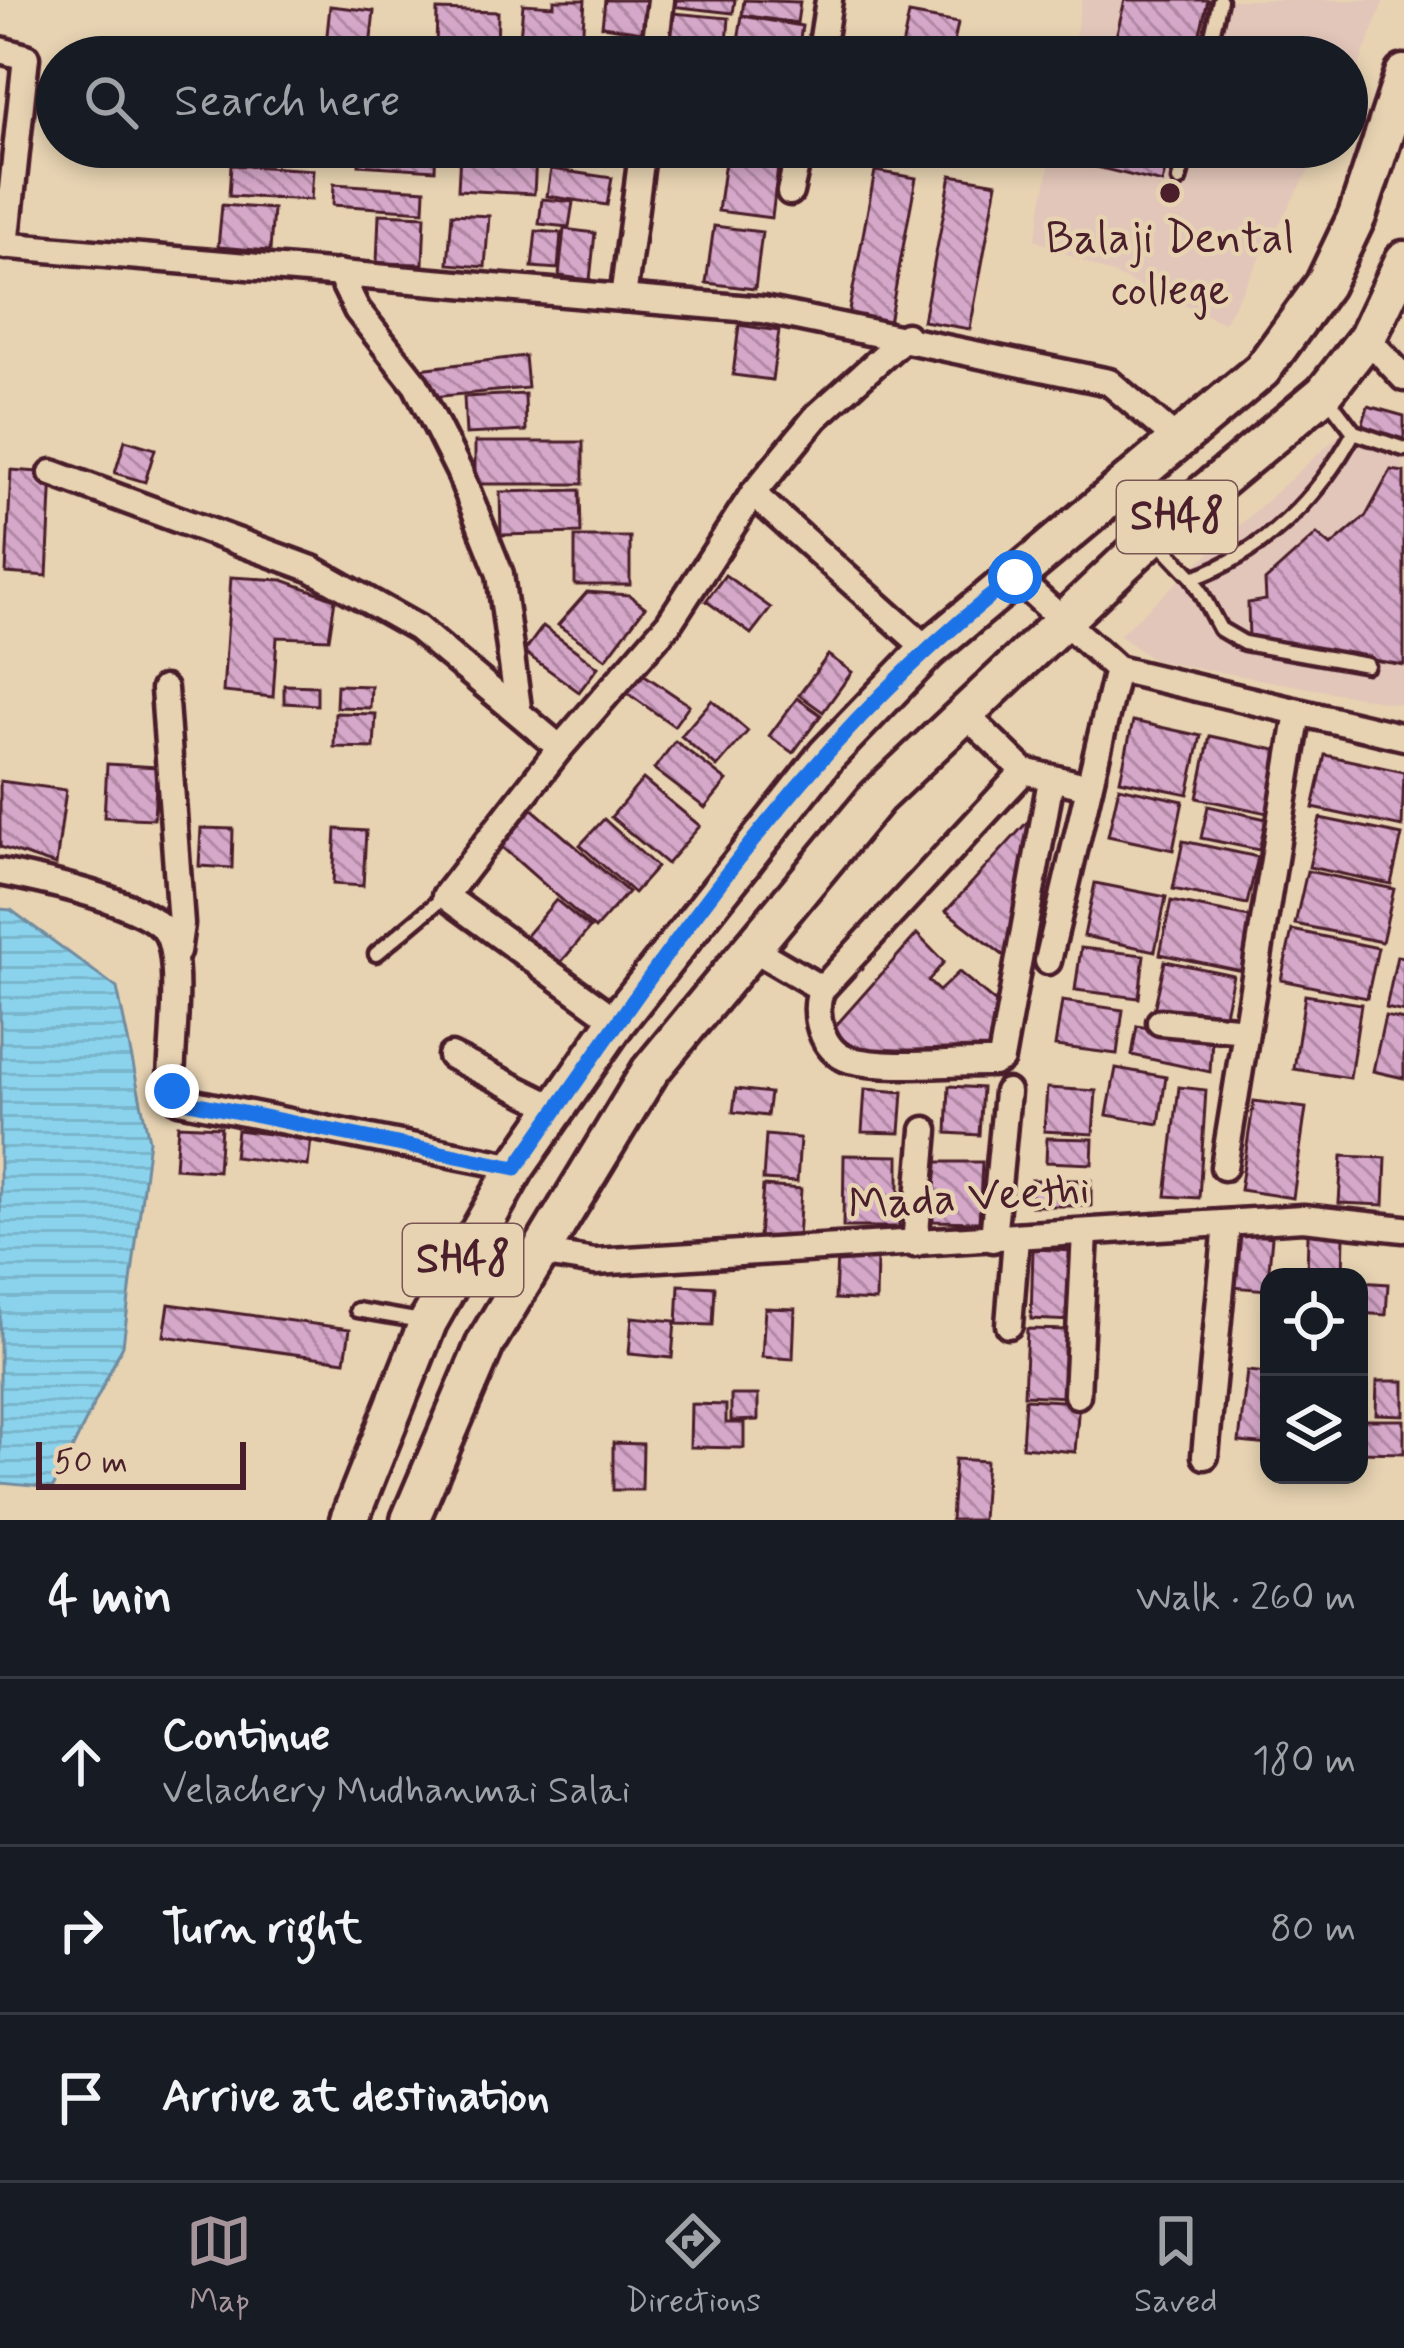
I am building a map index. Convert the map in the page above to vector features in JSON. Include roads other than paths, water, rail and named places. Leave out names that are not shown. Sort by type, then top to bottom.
[{"type":"main road","name":"SH48","points":[[349,1520],[428,1322],[516,1168],[617,1021],[827,755],[928,650],[1262,370],[1324,284],[1357,216],[1404,74]]},
{"type":"main road","name":"SH48","points":[[410,1520],[486,1342],[650,1071],[877,797],[1153,536],[1324,393],[1367,338],[1404,260]]},
{"type":"street","points":[[657,36],[662,0]]},
{"type":"street","points":[[824,36],[830,0]]},
{"type":"street","points":[[0,50],[26,57],[3,246],[763,310],[906,336],[1109,382],[1176,439]]},
{"type":"street","points":[[623,298],[640,168]]},
{"type":"street","points":[[790,192],[795,168]]},
{"type":"street","points":[[339,273],[357,310],[416,386],[460,471],[500,574],[518,708]]},
{"type":"street","points":[[617,1021],[445,896],[560,748],[669,623],[753,494],[816,417],[906,336]]},
{"type":"street","points":[[1367,338],[1404,378]]},
{"type":"street","points":[[52,473],[312,569],[417,628],[518,708],[560,748]]},
{"type":"street","points":[[753,494],[928,650]]},
{"type":"street","points":[[1015,577],[1117,670],[1404,737]]},
{"type":"street","points":[[1048,961],[1117,670]]},
{"type":"street","points":[[164,689],[181,924],[172,965]]},
{"type":"street","points":[[1224,1167],[1298,712]]},
{"type":"street","points":[[964,713],[1024,771],[1089,787]]},
{"type":"street","points":[[1024,771],[822,988],[817,1012],[827,1043],[850,1060],[993,1063],[1001,1059],[1051,780]]},
{"type":"street","points":[[0,872],[148,915],[170,939],[171,1085],[179,1100],[516,1168]]},
{"type":"street","points":[[752,948],[822,988]]},
{"type":"street","points":[[1160,1022],[1246,1030]]},
{"type":"street","points":[[451,1056],[557,1108]]},
{"type":"street","points":[[1006,1092],[1009,1325]]},
{"type":"street","points":[[915,1244],[925,1130]]},
{"type":"street","name":"Mada Veethi","points":[[539,1253],[595,1262],[1304,1218],[1404,1229]]},
{"type":"street","points":[[1204,1456],[1227,1224]]},
{"type":"street","points":[[1077,1394],[1085,1233]]},
{"type":"lane","points":[[1212,36],[1220,0]]},
{"type":"lane","points":[[1179,180],[1182,168]]},
{"type":"lane","points":[[1324,393],[1354,432],[1404,449]]},
{"type":"lane","points":[[1192,578],[1254,551],[1311,496],[1354,432]]},
{"type":"lane","points":[[1153,536],[1192,578],[1207,613],[1244,643],[1367,665]]},
{"type":"lane","points":[[376,954],[445,896]]},
{"type":"lane","points":[[357,1310],[428,1322]]},
{"type":"water","points":[[0,909],[11,910],[117,988],[149,1140],[123,1345],[53,1488],[0,1483]]},
{"type":"place","name":"Balaji Dental college","points":[[1170,193]]}]
